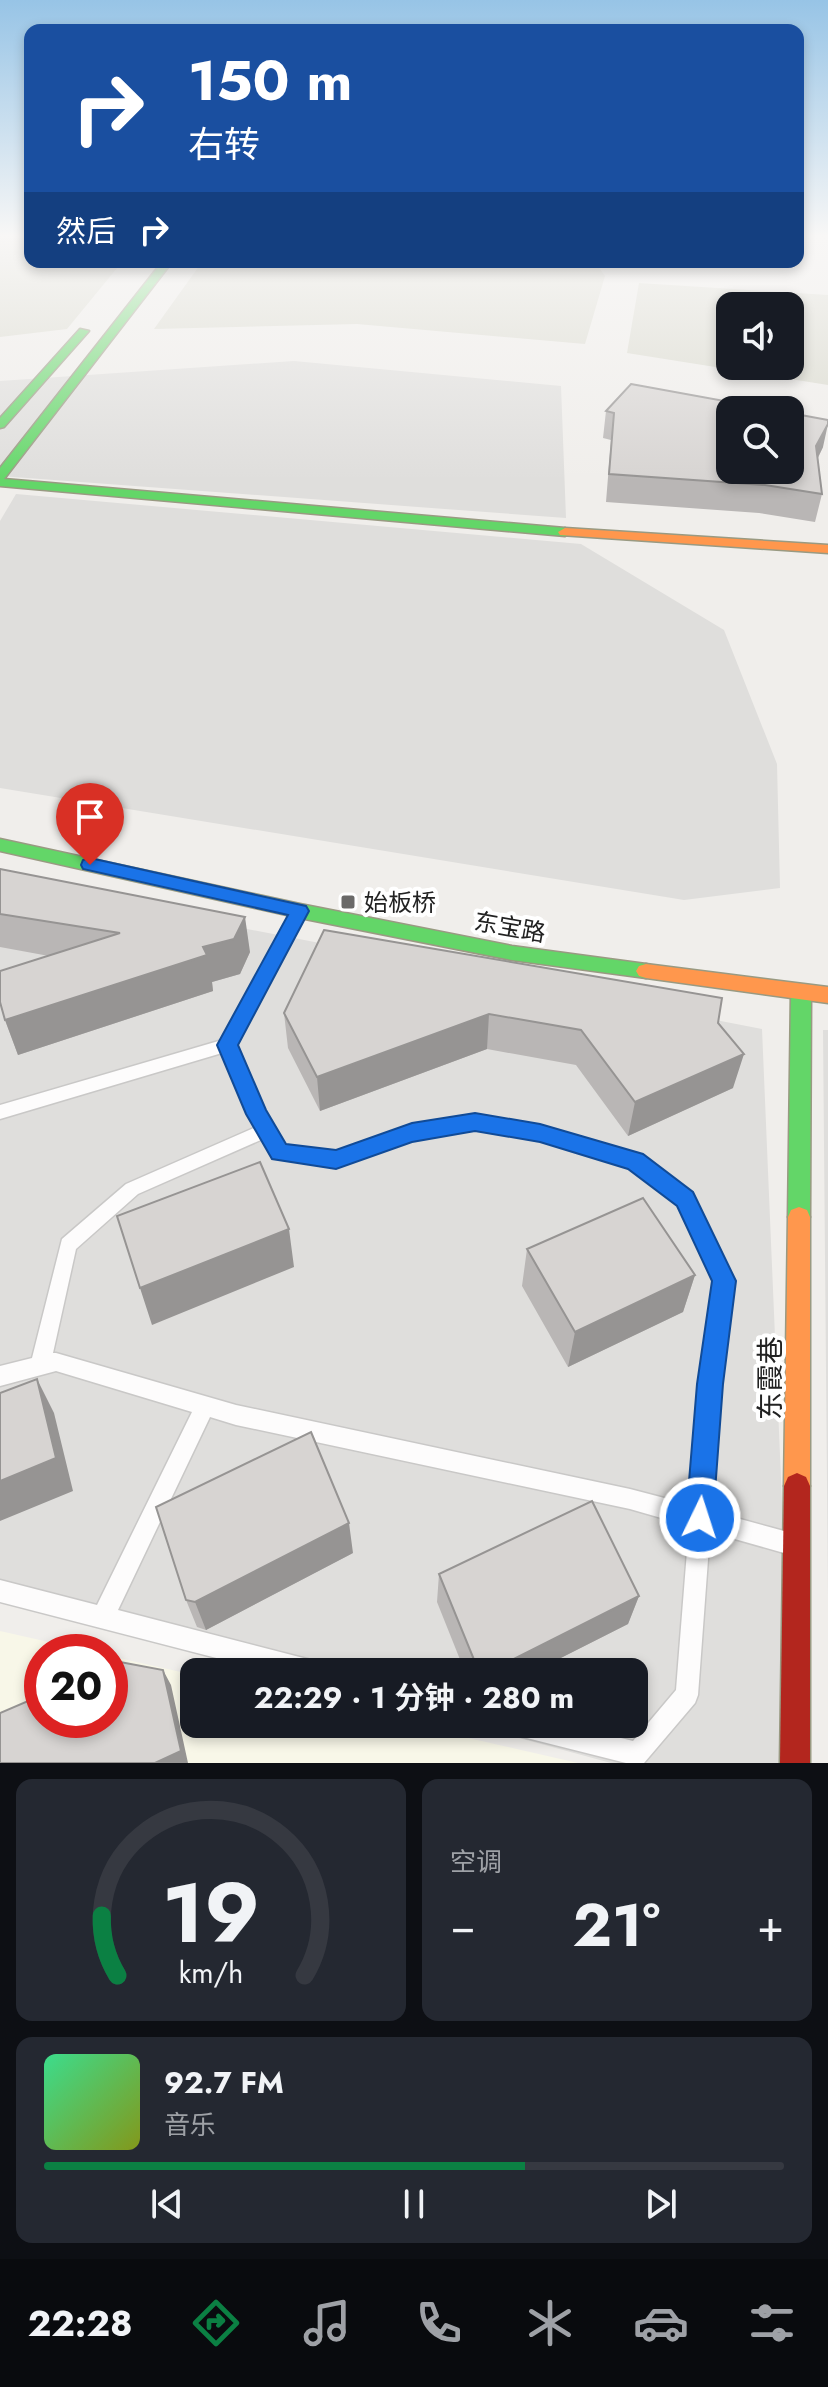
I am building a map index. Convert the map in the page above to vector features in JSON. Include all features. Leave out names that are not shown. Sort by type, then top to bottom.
[{"type":"street","points":[[0,425],[97,316]]},
{"type":"street","points":[[0,476],[125,316]]},
{"type":"street","points":[[0,482],[604,536],[828,549]]},
{"type":"street","name":"东宝路","points":[[0,845],[300,911],[512,953],[828,995]]},
{"type":"street","name":"东霞巷","points":[[795,1763],[807,1549],[801,993]]},
{"type":"lane","points":[[0,1112],[227,1045],[300,911]]},
{"type":"lane","points":[[227,1045],[279,1152],[336,1160],[412,1133],[475,1122],[540,1133],[635,1161],[685,1199],[724,1281],[710,1384],[687,1695],[637,1754],[574,1738]]},
{"type":"lane","points":[[40,1366],[68,1245],[132,1189],[267,1130]]},
{"type":"lane","points":[[0,1376],[56,1362],[205,1406],[387,1449],[630,1499],[807,1549]]},
{"type":"lane","points":[[103,1617],[205,1406]]},
{"type":"lane","points":[[0,1591],[261,1658]]},
{"type":"shaded area","points":[[0,316],[77,316],[67,329],[0,337]]},
{"type":"shaded area","points":[[163,316],[593,316],[585,344],[357,324],[154,329]]},
{"type":"shaded area","points":[[633,316],[716,316],[716,367],[627,353]]},
{"type":"shaded area","points":[[804,316],[828,316],[828,385],[797,380],[804,380]]},
{"type":"shaded area","points":[[294,361],[561,386],[566,518],[0,476],[0,381]]},
{"type":"shaded area","points":[[16,494],[581,544],[724,630],[777,764],[780,888],[684,900],[0,788],[0,521]]},
{"type":"shaded area","points":[[0,881],[762,1029],[793,1763],[611,1763],[519,1738],[648,1738],[648,1658],[222,1658],[0,1598]]},
{"type":"shaded area","points":[[823,1030],[828,1030],[828,1596]]},
{"type":"shaded area","points":[[0,1631],[24,1636],[24,1738],[128,1738],[128,1660],[180,1672],[180,1738],[468,1738],[578,1763],[0,1763]]},
{"type":"building","points":[[631,384],[716,399],[716,482],[609,474],[614,413],[606,411]]},
{"type":"building","points":[[804,416],[828,420],[816,446],[822,494],[751,484],[804,484]]},
{"type":"building","points":[[0,869],[245,917],[234,939],[203,947],[207,955],[5,1020],[0,1002],[0,971],[120,933],[0,914]]},
{"type":"building","points":[[324,930],[722,998],[718,1023],[744,1054],[635,1102],[581,1030],[489,1014],[317,1077],[284,1013]]},
{"type":"building","points":[[260,1162],[289,1229],[140,1288],[117,1216]]},
{"type":"building","points":[[643,1198],[695,1275],[575,1332],[527,1249]]},
{"type":"building","points":[[37,1379],[56,1458],[0,1481],[0,1393]]},
{"type":"building","points":[[311,1432],[349,1523],[195,1602],[186,1600],[156,1507]]},
{"type":"building","points":[[592,1501],[639,1596],[516,1658],[473,1658],[439,1574]]},
{"type":"building","points":[[128,1663],[163,1670],[181,1751],[155,1763],[0,1763],[0,1713],[24,1703],[24,1738],[128,1738]]},
{"type":"traffic: fast","points":[[0,476],[125,316]]},
{"type":"traffic: fast","points":[[0,425],[84,331]]},
{"type":"traffic: fast","points":[[0,482],[565,532]]},
{"type":"traffic: fast","points":[[0,845],[300,911],[512,953],[646,971]]},
{"type":"traffic: fast","points":[[799,1217],[801,993]]},
{"type":"traffic: slow","points":[[565,532],[828,549]]},
{"type":"traffic: slow","points":[[646,971],[828,995]]},
{"type":"traffic: slow","points":[[797,1486],[799,1217]]},
{"type":"traffic: jam","points":[[795,1763],[797,1486]]},
{"type":"place","name":"始板桥","points":[[348,902]]},
{"type":"route","points":[[90,865],[300,911],[227,1045],[257,1114],[279,1152],[336,1160],[412,1133],[475,1122],[540,1133],[635,1161],[685,1199],[724,1281],[710,1384],[700,1518]]}]
